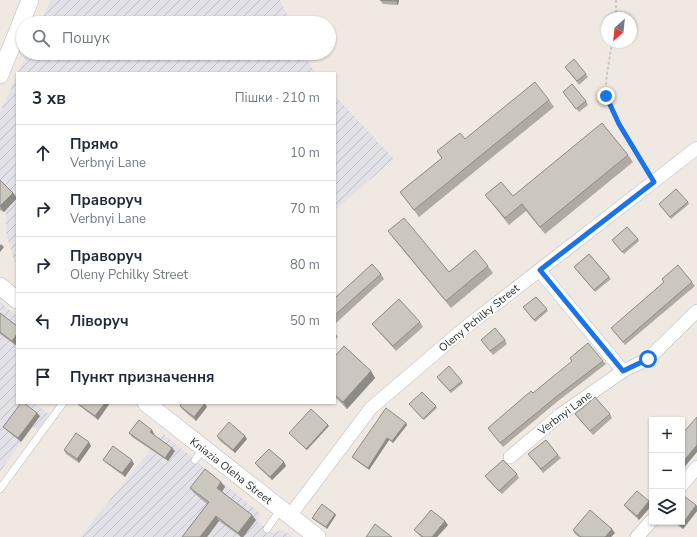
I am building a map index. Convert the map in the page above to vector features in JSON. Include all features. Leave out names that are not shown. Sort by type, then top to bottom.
[{"type":"street","points":[[24,16],[30,0]]},
{"type":"street","points":[[0,75],[16,35]]},
{"type":"street","name":"Oleny Pchilky Street","points":[[285,513],[371,408],[466,327],[697,148]]},
{"type":"street","points":[[540,270],[623,371]]},
{"type":"street","points":[[0,286],[16,299]]},
{"type":"street","name":"Verbnyi Lane","points":[[510,456],[560,415],[623,371],[648,359],[697,311]]},
{"type":"street","name":"Kniazia Oleha Street","points":[[147,404],[199,454],[285,513],[317,537]]},
{"type":"street","points":[[685,481],[697,467]]},
{"type":"street","points":[[637,537],[649,523]]},
{"type":"lane","points":[[0,489],[62,404]]},
{"type":"lane","points":[[266,528],[285,513]]},
{"type":"path","points":[[616,0],[616,12]]},
{"type":"path","points":[[611,48],[606,96],[619,124],[654,182]]},
{"type":"shaded area","points":[[51,0],[280,0],[288,16],[43,16]]},
{"type":"shaded area","points":[[24,60],[308,60],[314,72],[18,72]]},
{"type":"shaded area","points":[[16,77],[15,263],[6,234],[6,213],[0,210],[0,113]]},
{"type":"shaded area","points":[[336,97],[394,159],[336,209]]},
{"type":"shaded area","points":[[0,302],[16,315],[16,404],[35,404],[50,415],[38,430],[32,427],[0,472]]},
{"type":"shaded area","points":[[163,434],[260,513],[258,522],[273,533],[282,530],[293,537],[80,537]]},
{"type":"building","points":[[574,59],[586,74],[577,81],[565,67]]},
{"type":"building","points":[[535,82],[549,100],[414,210],[400,192],[442,158],[437,151],[460,133],[465,139]]},
{"type":"building","points":[[572,84],[586,101],[576,109],[563,92]]},
{"type":"building","points":[[602,123],[628,155],[540,227],[522,204],[505,218],[485,195],[501,182],[513,196]]},
{"type":"building","points":[[0,180],[13,193],[0,206]]},
{"type":"building","points":[[676,189],[688,202],[670,217],[659,204]]},
{"type":"building","points":[[404,218],[449,272],[475,250],[488,266],[446,301],[388,231]]},
{"type":"building","points":[[627,227],[638,239],[622,252],[612,240]]},
{"type":"building","points":[[589,254],[609,277],[594,290],[574,267]]},
{"type":"building","points":[[372,264],[381,274],[336,314],[336,297]]},
{"type":"building","points":[[678,265],[692,282],[623,342],[611,328],[664,282],[662,279]]},
{"type":"building","points":[[536,297],[547,309],[534,320],[523,307]]},
{"type":"building","points":[[399,299],[420,322],[393,346],[372,324]]},
{"type":"building","points":[[0,313],[16,325],[16,335],[12,341],[0,332]]},
{"type":"building","points":[[495,328],[505,340],[490,351],[481,340]]},
{"type":"building","points":[[588,343],[603,361],[500,443],[488,428],[531,391],[533,393],[572,361],[570,358]]},
{"type":"building","points":[[344,346],[371,371],[343,402],[336,396],[336,355]]},
{"type":"building","points":[[449,366],[462,381],[450,391],[437,377]]},
{"type":"building","points":[[422,392],[436,406],[423,419],[409,404]]},
{"type":"building","points":[[595,397],[610,414],[590,431],[575,414]]},
{"type":"building","points":[[20,404],[25,404],[37,413],[18,438],[3,427]]},
{"type":"building","points":[[78,404],[104,404],[95,416]]},
{"type":"building","points":[[181,404],[204,404],[194,417],[180,406]]},
{"type":"building","points":[[386,408],[406,423],[392,441],[387,438],[368,468],[352,457]]},
{"type":"building","points":[[311,409],[328,425],[306,449],[289,433]]},
{"type":"building","points":[[697,417],[697,445],[685,459],[685,453],[685,431]]},
{"type":"building","points":[[139,420],[152,430],[150,432],[172,448],[165,458],[129,433]]},
{"type":"building","points":[[229,422],[245,436],[233,450],[217,436]]},
{"type":"building","points":[[76,433],[89,442],[77,459],[64,450]]},
{"type":"building","points":[[546,440],[558,455],[541,469],[528,454]]},
{"type":"building","points":[[113,446],[132,460],[122,473],[103,460]]},
{"type":"building","points":[[269,449],[284,462],[270,477],[255,463]]},
{"type":"building","points":[[503,460],[517,474],[499,491],[485,476]]},
{"type":"building","points":[[205,469],[221,482],[217,488],[252,515],[238,533],[216,516],[200,537],[182,537],[209,502],[190,488]]},
{"type":"building","points":[[637,491],[649,501],[637,516],[624,505]]},
{"type":"building","points":[[685,497],[696,505],[685,520]]},
{"type":"building","points":[[322,504],[335,514],[326,527],[312,518]]},
{"type":"building","points":[[431,510],[445,521],[432,537],[423,537],[414,530]]},
{"type":"building","points":[[590,510],[612,529],[605,537],[581,537],[573,530]]},
{"type":"building","points":[[375,524],[392,537],[366,537]]},
{"type":"route","points":[[606,96],[619,124],[654,182],[540,270],[623,371],[648,359]]}]
